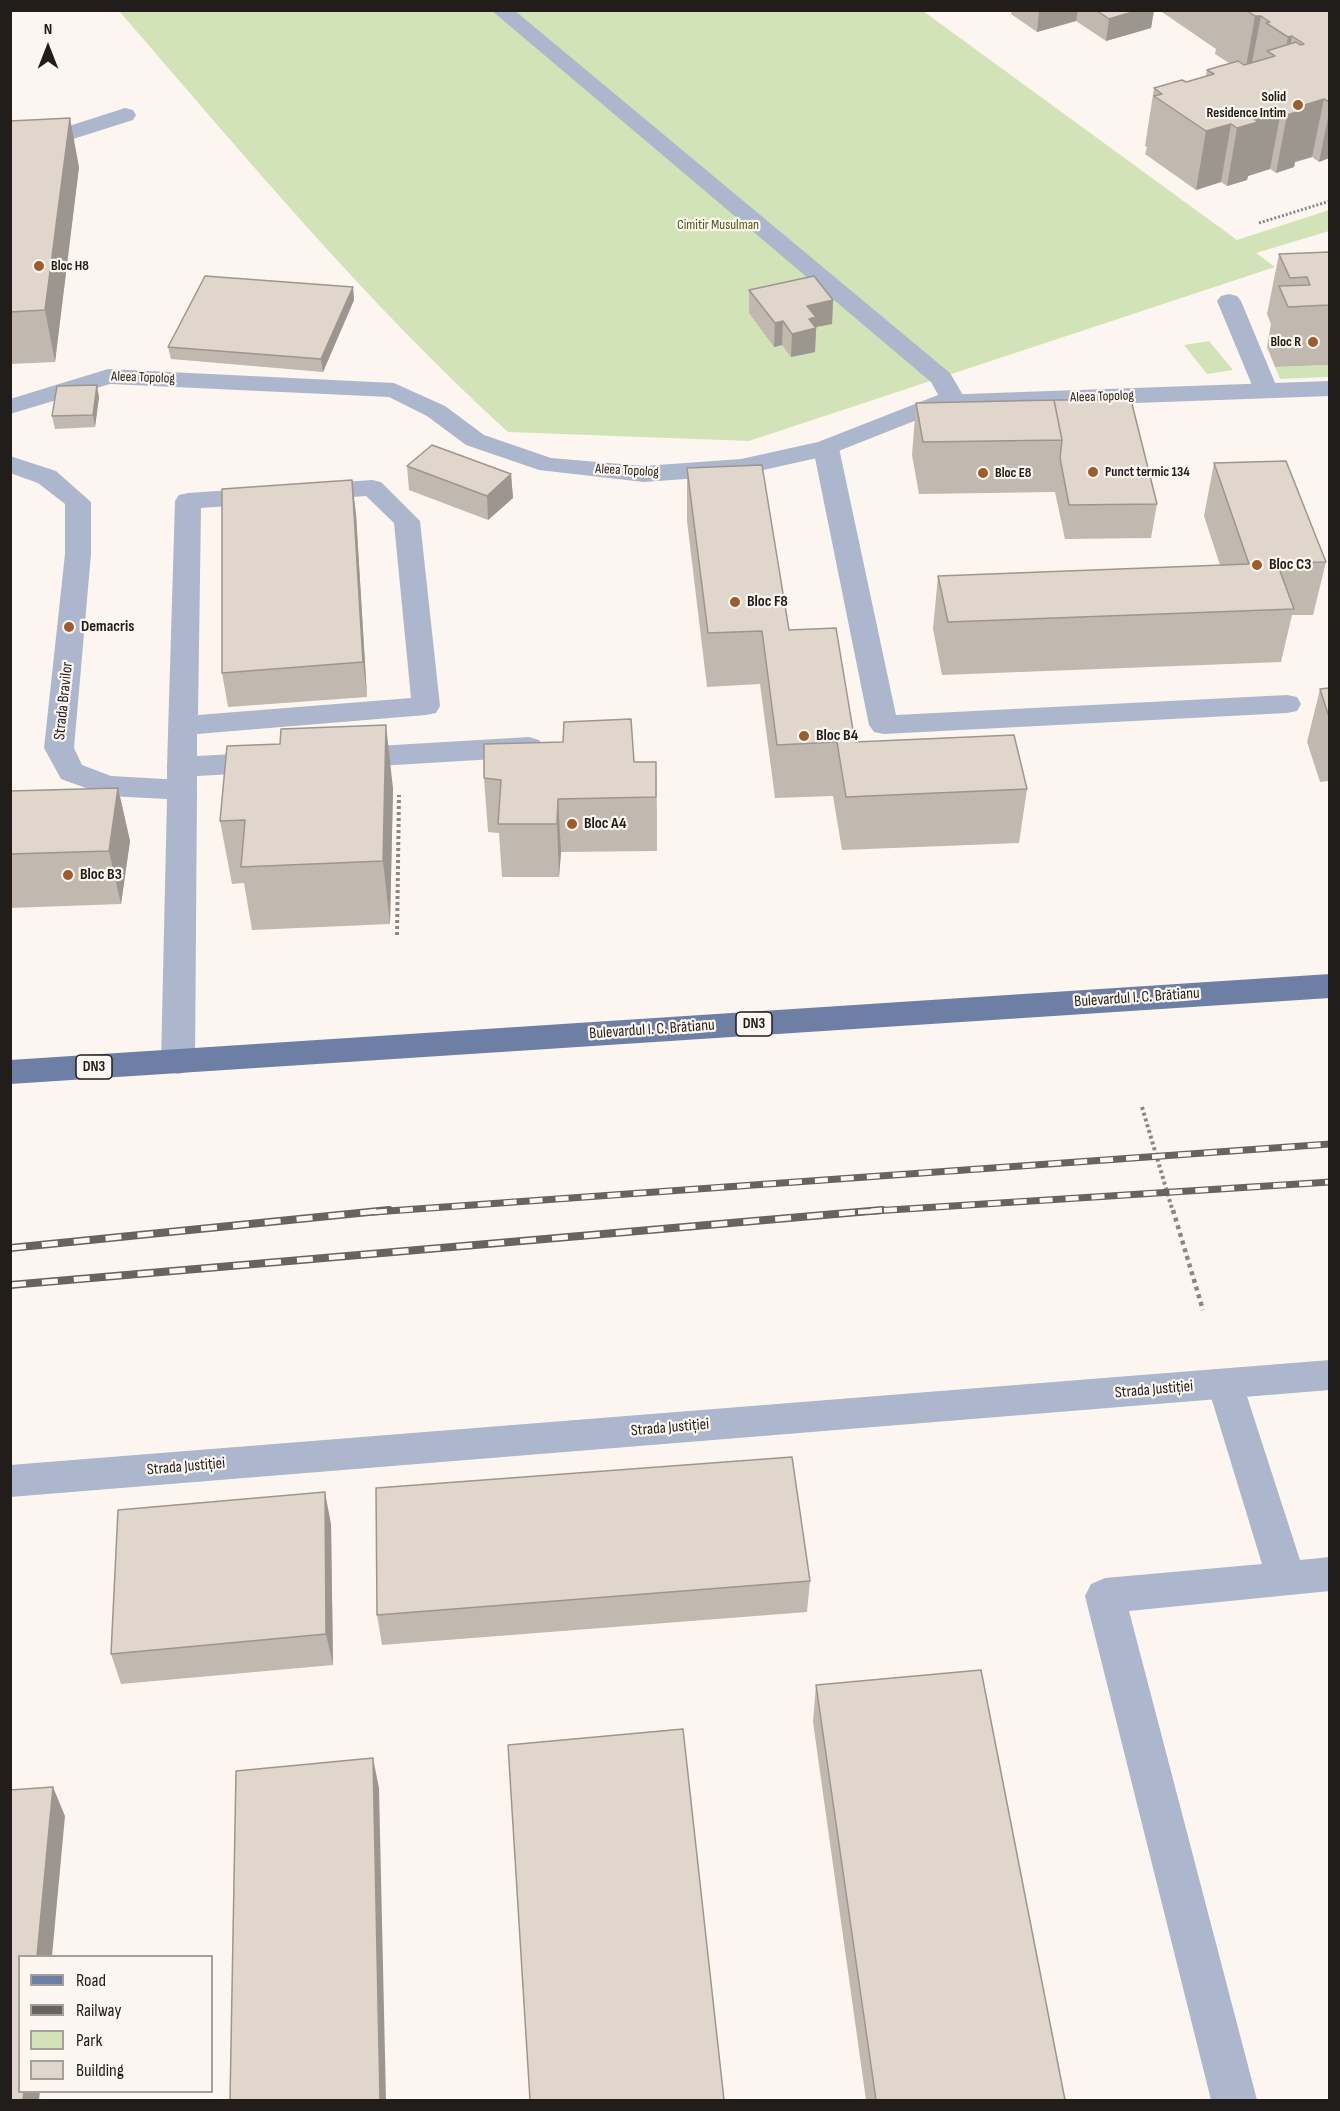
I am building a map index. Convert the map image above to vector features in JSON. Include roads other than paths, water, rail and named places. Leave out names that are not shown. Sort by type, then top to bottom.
[{"type":"main road","name":"Bulevardul I. C. Brătianu","points":[[10,1072],[1329,986]]},
{"type":"street","points":[[501,10],[941,378],[954,402]]},
{"type":"street","points":[[10,152],[125,115]]},
{"type":"street","points":[[1229,301],[1266,390]]},
{"type":"street","name":"Aleea Topolog","points":[[10,407],[108,376],[394,390],[436,411],[476,440],[548,465],[644,474],[741,467],[826,448],[938,402],[1329,388]]},
{"type":"street","points":[[826,448],[884,724],[1287,704]]},
{"type":"street","name":"Strada Bravilor","points":[[10,464],[47,477],[78,502],[78,554],[59,748],[72,772],[108,786],[182,778]]},
{"type":"street","points":[[178,1062],[182,778],[183,726],[188,501],[372,488],[407,521],[426,706],[183,726]]},
{"type":"street","points":[[182,778],[308,760],[552,746]]},
{"type":"street","name":"Strada Justiției","points":[[10,1480],[1329,1375]]},
{"type":"street","points":[[1225,1384],[1286,1579]]},
{"type":"street","points":[[1234,2100],[1105,1596],[1329,1574]]},
{"type":"railway","points":[[374,1212],[1330,1144]]},
{"type":"railway","points":[[861,1212],[1330,1182]]},
{"type":"railway","points":[[10,1248],[389,1210]]},
{"type":"railway","points":[[861,1212],[882,1210]]},
{"type":"railway","points":[[10,1285],[861,1212]]},
{"type":"place","name":"Solid Residence Intim","points":[[1298,105]]},
{"type":"place","name":"Bloc H8","points":[[39,266]]},
{"type":"place","name":"Bloc R","points":[[1313,342]]},
{"type":"place","name":"Punct termic 134","points":[[1093,472]]},
{"type":"place","name":"Bloc E8","points":[[983,473]]},
{"type":"place","name":"Bloc C3","points":[[1257,565]]},
{"type":"place","name":"Bloc F8","points":[[735,602]]},
{"type":"place","name":"Demacris","points":[[69,627]]},
{"type":"place","name":"Bloc B4","points":[[804,736]]},
{"type":"place","name":"Bloc A4","points":[[572,824]]},
{"type":"place","name":"Bloc B3","points":[[68,875]]},
{"type":"park label","name":"Cimitir Musulman","points":[[718,225]]}]
